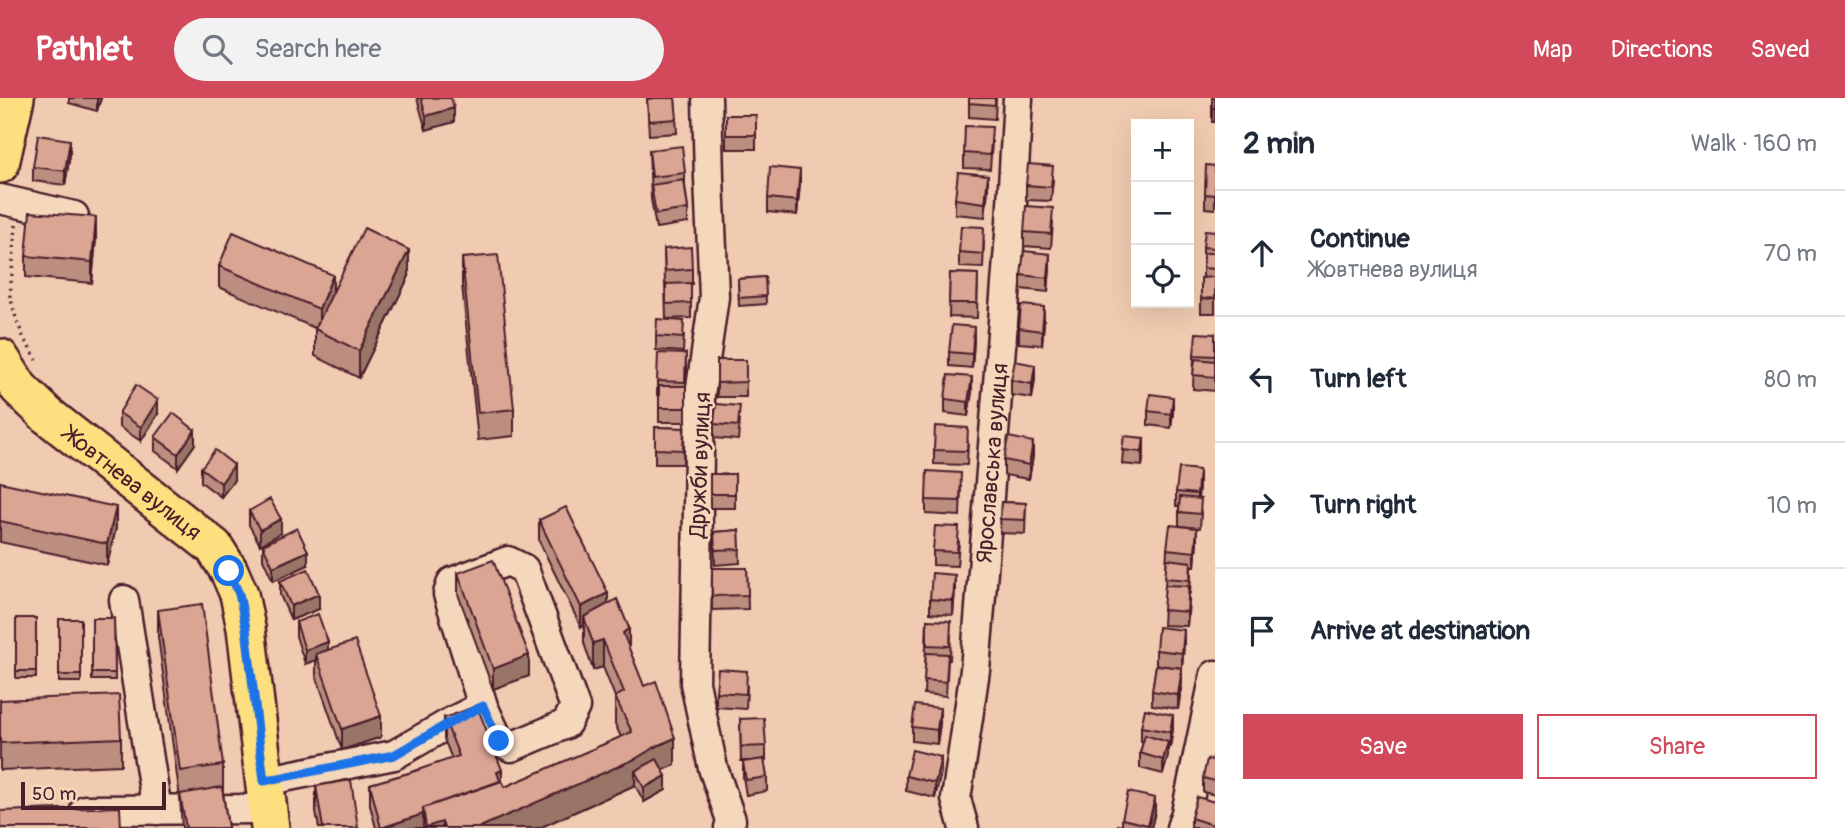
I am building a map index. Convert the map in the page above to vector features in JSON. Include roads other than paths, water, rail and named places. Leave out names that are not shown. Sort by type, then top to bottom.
[{"type":"main road","points":[[1,151],[15,98]]},
{"type":"main road","name":"Жовтнева вулиця","points":[[0,358],[47,415],[214,547],[229,571],[239,594],[246,628],[267,806]]},
{"type":"street","name":"Дружби вулиця","points":[[707,98],[715,297],[700,395],[695,683],[713,768],[731,820],[729,828]]},
{"type":"street","name":"Ярославська вулиця","points":[[964,828],[957,799],[975,670],[1009,249],[1018,98]]},
{"type":"street","points":[[9,201],[74,216]]},
{"type":"street","points":[[508,561],[524,569],[575,707],[566,724],[511,747],[499,741],[483,706],[449,594],[452,582],[508,561]]},
{"type":"street","points":[[124,600],[157,810]]},
{"type":"street","points":[[1181,828],[1215,675]]},
{"type":"street","points":[[65,811],[267,806],[394,755],[483,706]]}]
